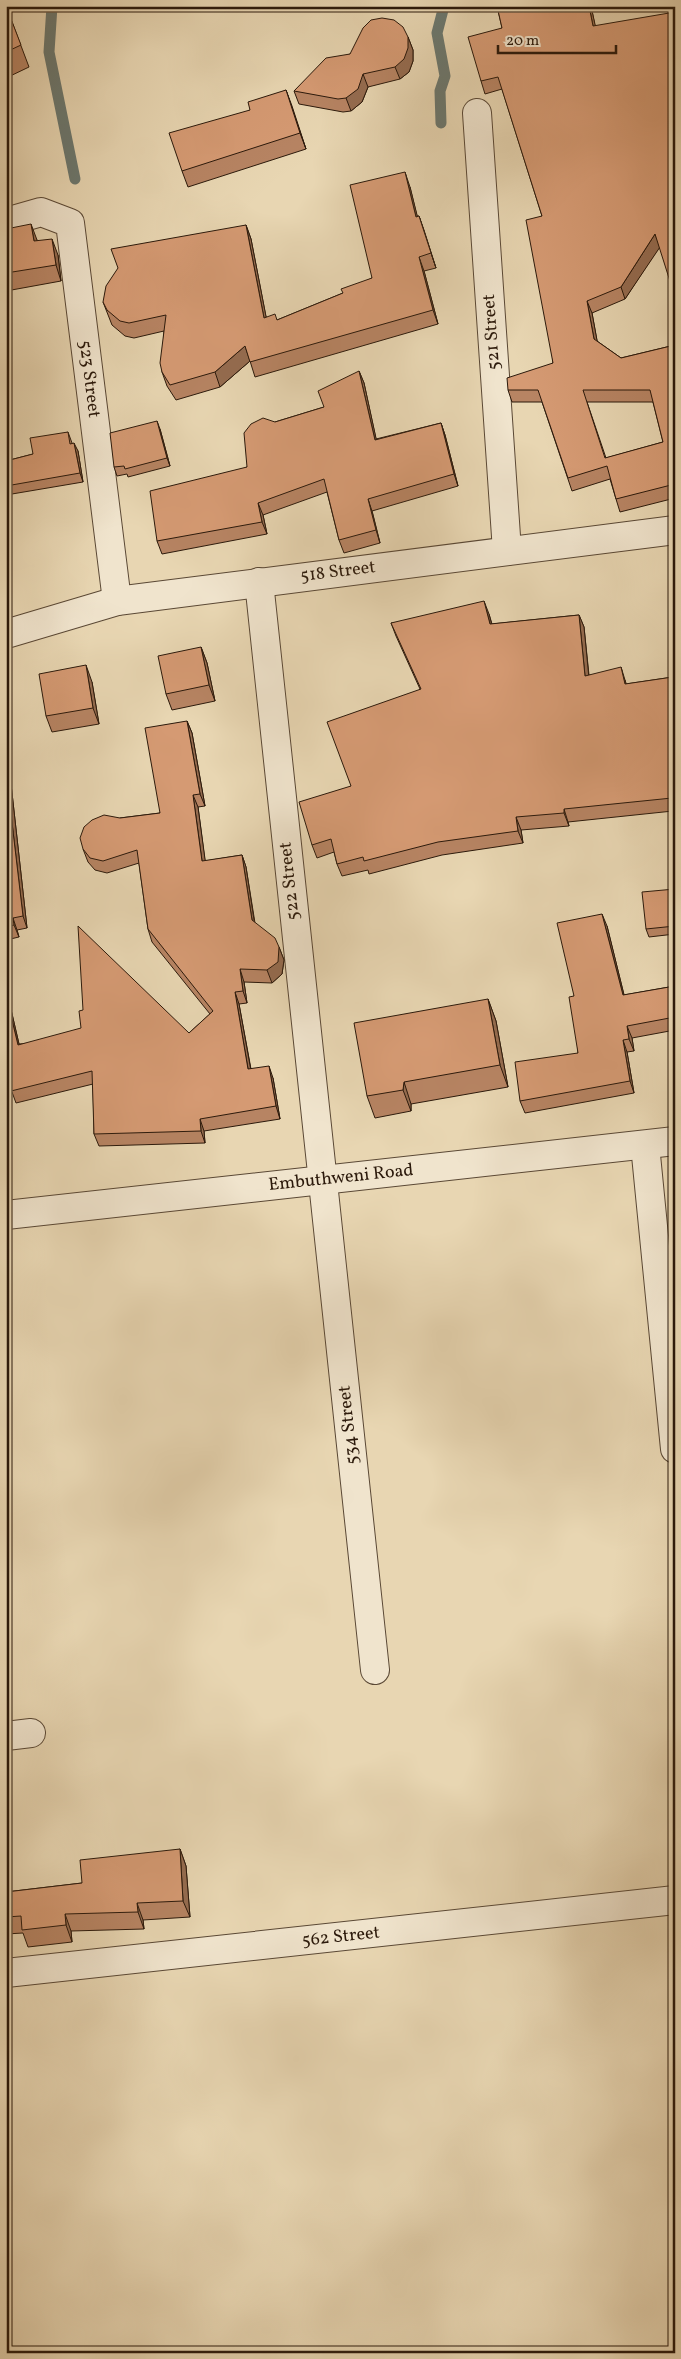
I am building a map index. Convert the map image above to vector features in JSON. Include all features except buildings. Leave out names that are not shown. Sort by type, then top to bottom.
[{"type":"street","name":"521 Street","points":[[476,113],[507,551]]},
{"type":"street","name":"523 Street","points":[[6,222],[41,212],[70,223],[117,601]]},
{"type":"street","name":"518 Street","points":[[6,634],[117,601],[675,530]]},
{"type":"street","name":"522 Street","points":[[259,582],[323,1180]]},
{"type":"street","name":"Embuthweni Road","points":[[6,1215],[675,1141]]},
{"type":"street","points":[[645,1144],[675,1449]]},
{"type":"street","name":"534 Street","points":[[323,1180],[375,1670]]},
{"type":"street","name":"562 Street","points":[[6,1973],[675,1900]]},
{"type":"waterway","points":[[52,6],[49,52],[75,179]]},
{"type":"waterway","points":[[441,123],[440,91],[445,76],[437,33],[444,6]]}]
